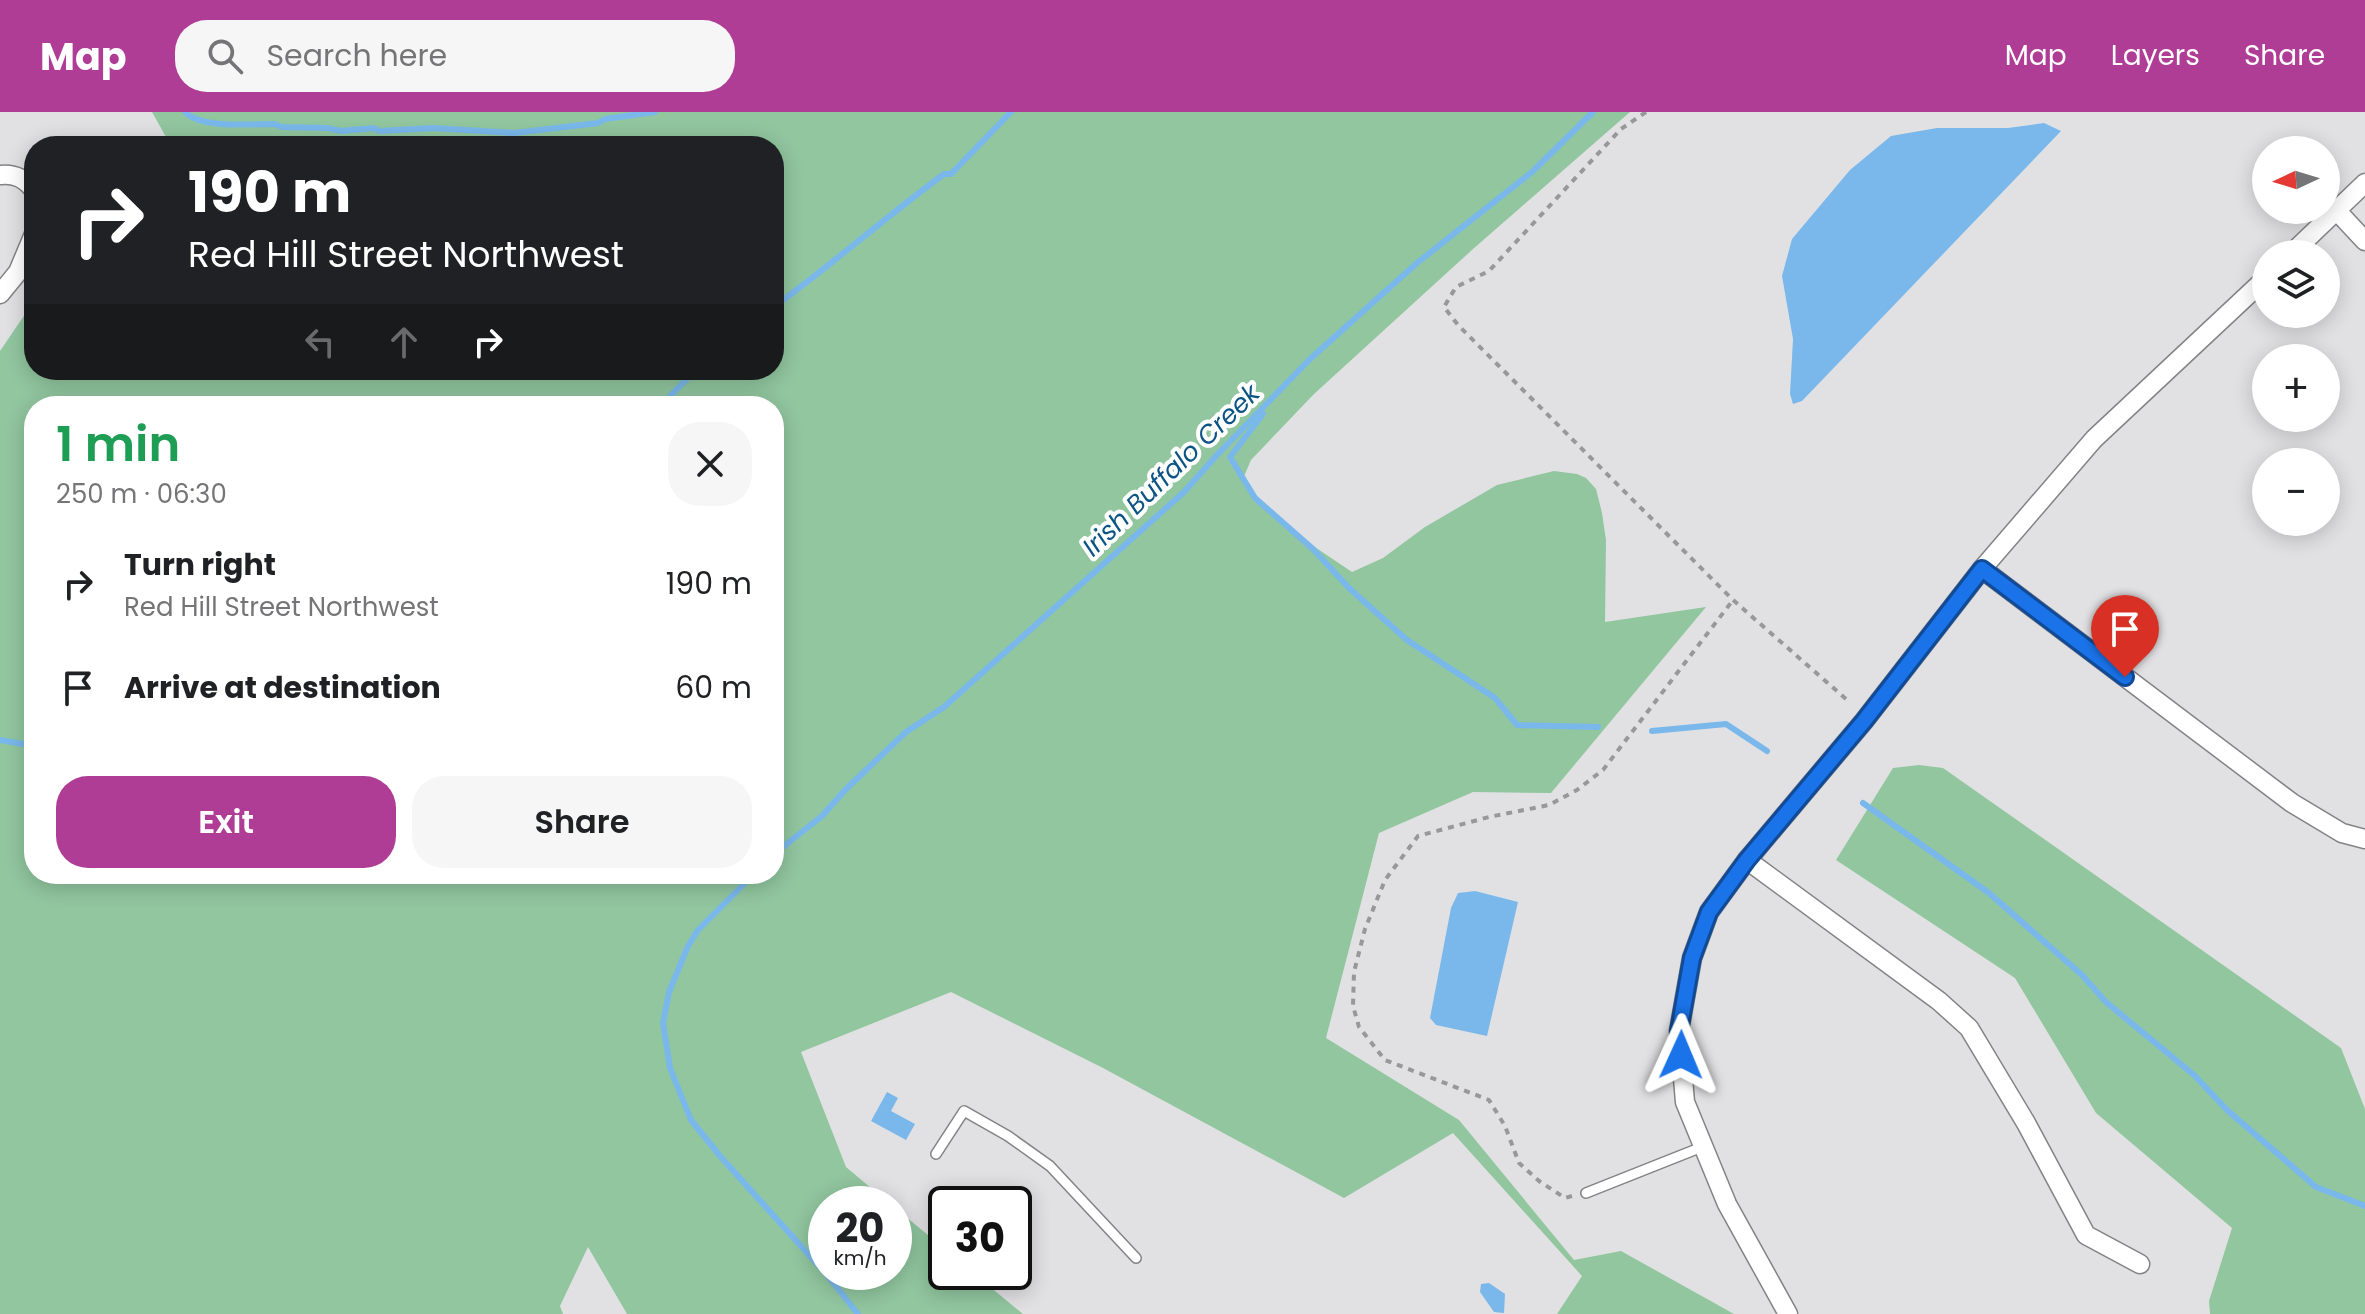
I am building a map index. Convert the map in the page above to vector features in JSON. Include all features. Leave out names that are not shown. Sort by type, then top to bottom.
[{"type":"street","points":[[0,175],[9,174],[24,179]]},
{"type":"street","points":[[2340,208],[2365,183]]},
{"type":"street","points":[[2340,214],[2365,241]]},
{"type":"street","points":[[2306,240],[2323,224]]},
{"type":"street","points":[[0,294],[18,272],[24,258]]},
{"type":"street","points":[[1788,1314],[1727,1204],[1685,1102],[1679,1031],[1692,958],[1709,912],[1747,860],[1864,721],[1982,569],[2094,439],[2252,291]]},
{"type":"street","points":[[1982,569],[2292,803],[2342,833],[2365,839]]},
{"type":"street","points":[[1747,860],[1939,1001],[1969,1028],[2026,1123],[2086,1235],[2140,1264]]},
{"type":"lane","points":[[936,1154],[964,1111],[1008,1136],[1050,1166],[1136,1258]]},
{"type":"lane","points":[[1586,1193],[1702,1147]]},
{"type":"path","points":[[1646,112],[1621,129],[1489,271],[1456,287],[1444,307],[1458,325],[1733,600],[1846,699]]},
{"type":"path","points":[[1586,1193],[1565,1198],[1519,1163],[1505,1126],[1489,1100],[1385,1060],[1359,1027],[1353,1006],[1354,972],[1365,929],[1385,880],[1418,836],[1549,805],[1603,770],[1733,600]]},
{"type":"green space","points":[[152,112],[1630,112],[1314,394],[1251,460],[1242,481],[1294,533],[1352,572],[1383,558],[1425,527],[1497,485],[1554,471],[1577,474],[1586,478],[1596,489],[1602,513],[1606,540],[1605,622],[1706,607],[1551,793],[1473,792],[1379,833],[1326,1038],[1459,1120],[1574,1260],[1621,1251],[1734,1314],[1557,1314],[1582,1276],[1453,1133],[1344,1198],[1103,1068],[951,992],[801,1052],[846,1167],[869,1186],[808,1186],[808,1290],[912,1290],[912,1222],[928,1235],[928,1290],[994,1290],[1023,1314],[627,1314],[588,1247],[560,1306],[563,1314],[0,1314],[0,351],[24,316],[24,380],[784,380],[784,136],[165,136]]},
{"type":"green space","points":[[1919,765],[1943,768],[2341,1048],[2365,1109],[2365,1314],[2210,1314],[2209,1301],[2232,1228],[2096,1113],[2015,978],[1836,860],[1893,768]]},
{"type":"water","points":[[2044,123],[2061,131],[1802,401],[1793,404],[1790,394],[1793,339],[1782,276],[1792,239],[1850,170],[1891,136],[1937,128],[2008,128]]},
{"type":"water","points":[[1475,891],[1518,902],[1487,1036],[1436,1025],[1430,1018],[1451,908],[1458,893]]},
{"type":"water","points":[[887,1092],[898,1098],[891,1111],[915,1124],[906,1140],[871,1121]]},
{"type":"water","points":[[1489,1283],[1505,1294],[1504,1313],[1494,1312],[1480,1292],[1481,1284]]},
{"type":"waterway","points":[[185,112],[203,121],[227,124],[274,124],[341,131],[433,128],[514,133],[598,123],[605,119],[655,112]]},
{"type":"waterway","points":[[784,299],[944,174],[951,174],[1011,112]]},
{"type":"waterway","name":"Irish Buffalo Creek","points":[[784,846],[822,816],[906,732],[944,707],[1184,492],[1310,359],[1417,263],[1532,172],[1593,112]]},
{"type":"waterway","points":[[670,396],[686,380]]},
{"type":"waterway","points":[[1263,414],[1230,457],[1255,498],[1313,549],[1349,588],[1407,640],[1495,698],[1517,725],[1598,727]]},
{"type":"waterway","points":[[1652,731],[1726,724],[1767,751]]},
{"type":"waterway","points":[[0,740],[24,744]]},
{"type":"waterway","points":[[1863,803],[1989,893],[2082,975],[2106,1002],[2194,1075],[2227,1110],[2316,1187],[2365,1206]]},
{"type":"waterway","name":"Irish Buffalo Creek","points":[[744,884],[698,930],[669,992],[663,1023],[670,1068],[691,1120],[858,1314]]},
{"type":"route","points":[[1681,1055],[1679,1031],[1692,958],[1709,912],[1747,860],[1864,721],[1982,569],[2125,677]]}]
